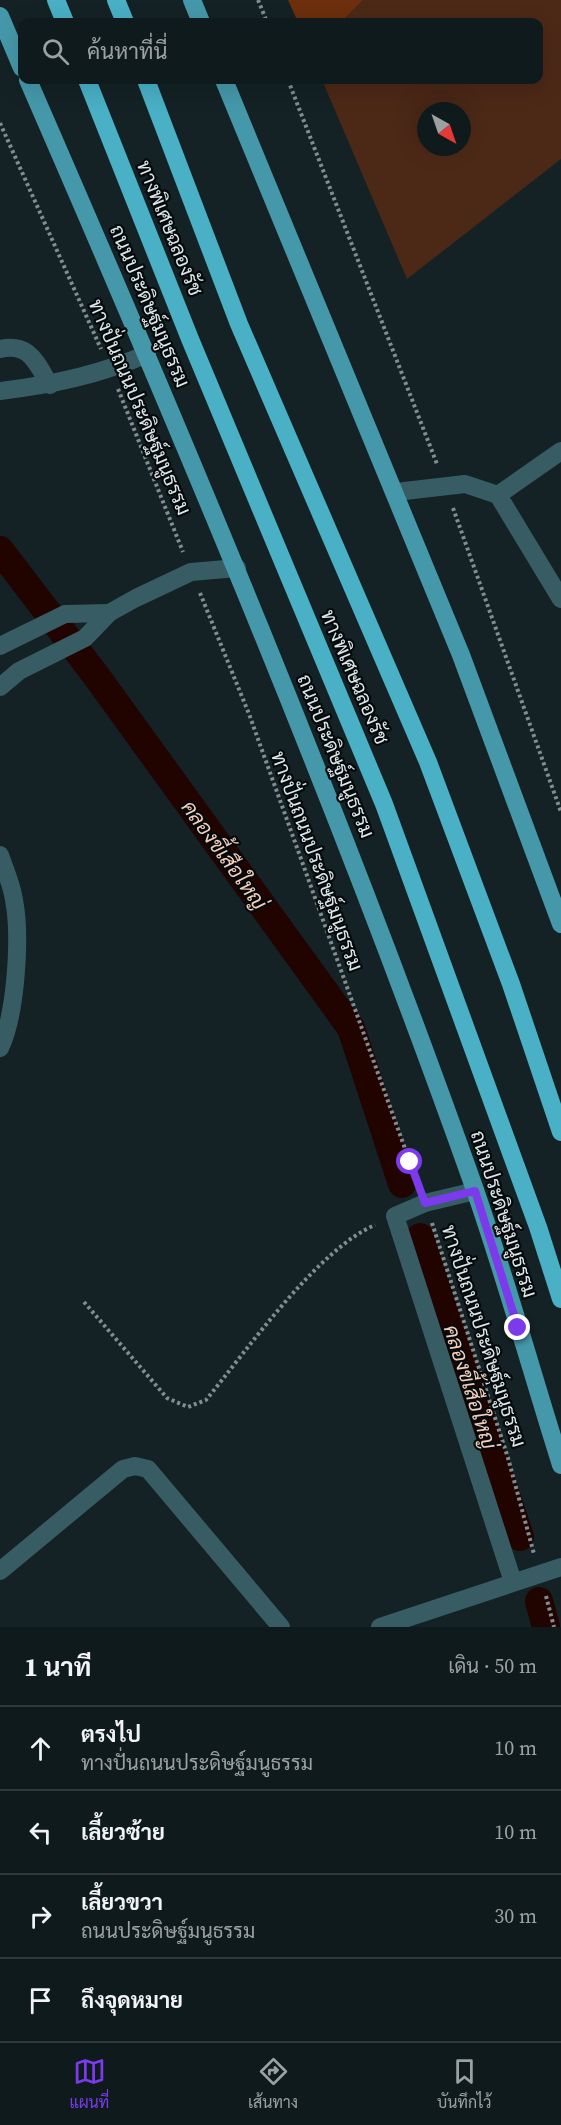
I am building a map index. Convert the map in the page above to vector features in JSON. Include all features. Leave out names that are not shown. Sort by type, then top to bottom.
[{"type":"highway","points":[[56,0],[63,18]]},
{"type":"highway","points":[[116,0],[123,18]]},
{"type":"highway","name":"ทางพิเศษฉลองรัช","points":[[89,84],[190,339],[384,804],[538,1227],[561,1299]]},
{"type":"highway","name":"ทางพิเศษฉลองรัช","points":[[148,84],[239,324],[428,762],[511,984],[561,1132]]},
{"type":"main road","points":[[192,0],[199,18]]},
{"type":"main road","points":[[0,16],[18,59]]},
{"type":"main road","name":"ถนนประดิษฐ์มนูธรรม","points":[[30,84],[237,568],[342,830],[475,1191],[561,1465]]},
{"type":"main road","points":[[226,84],[396,492],[461,655],[561,924]]},
{"type":"street","points":[[0,349],[14,346],[28,352],[50,385]]},
{"type":"street","points":[[0,391],[50,385],[110,370],[147,354]]},
{"type":"street","points":[[498,495],[561,451]]},
{"type":"street","points":[[396,492],[465,484],[498,495],[561,599]]},
{"type":"street","points":[[0,687],[19,671],[86,638],[109,613],[191,572],[237,568]]},
{"type":"street","points":[[0,646],[36,626],[65,614],[109,613]]},
{"type":"street","points":[[0,855],[15,900],[16,938],[11,1009],[0,1048]]},
{"type":"street","points":[[475,1191],[425,1203],[395,1216],[513,1582]]},
{"type":"street","points":[[0,1571],[123,1469],[135,1466],[148,1469],[161,1481],[281,1627]]},
{"type":"street","points":[[380,1627],[561,1567]]},
{"type":"path","points":[[258,0],[265,18]]},
{"type":"path","points":[[290,84],[445,485],[561,812]]},
{"type":"path","name":"ทางปั่นถนนประดิษฐ์มนูธรรม","points":[[0,123],[110,370],[249,714],[425,1203],[508,1458],[554,1627]]},
{"type":"path","points":[[84,1302],[167,1398],[188,1407],[206,1400],[284,1306],[328,1258],[360,1232],[395,1216]]},
{"type":"shaded area","points":[[288,0],[363,0],[345,18],[296,18]]},
{"type":"shaded area","points":[[363,0],[561,0],[561,159],[407,279],[324,84],[543,84],[543,18],[345,18]]},
{"type":"waterway","name":"คลองขี้เสือใหญ่","points":[[0,550],[97,677],[351,1028],[402,1184]]},
{"type":"waterway","name":"คลองขี้เสือใหญ่","points":[[420,1237],[520,1537]]},
{"type":"waterway","name":"คลองขี้เสือใหญ่","points":[[539,1601],[546,1627]]},
{"type":"route","points":[[410,1162],[425,1203],[475,1191],[518,1328]]}]
